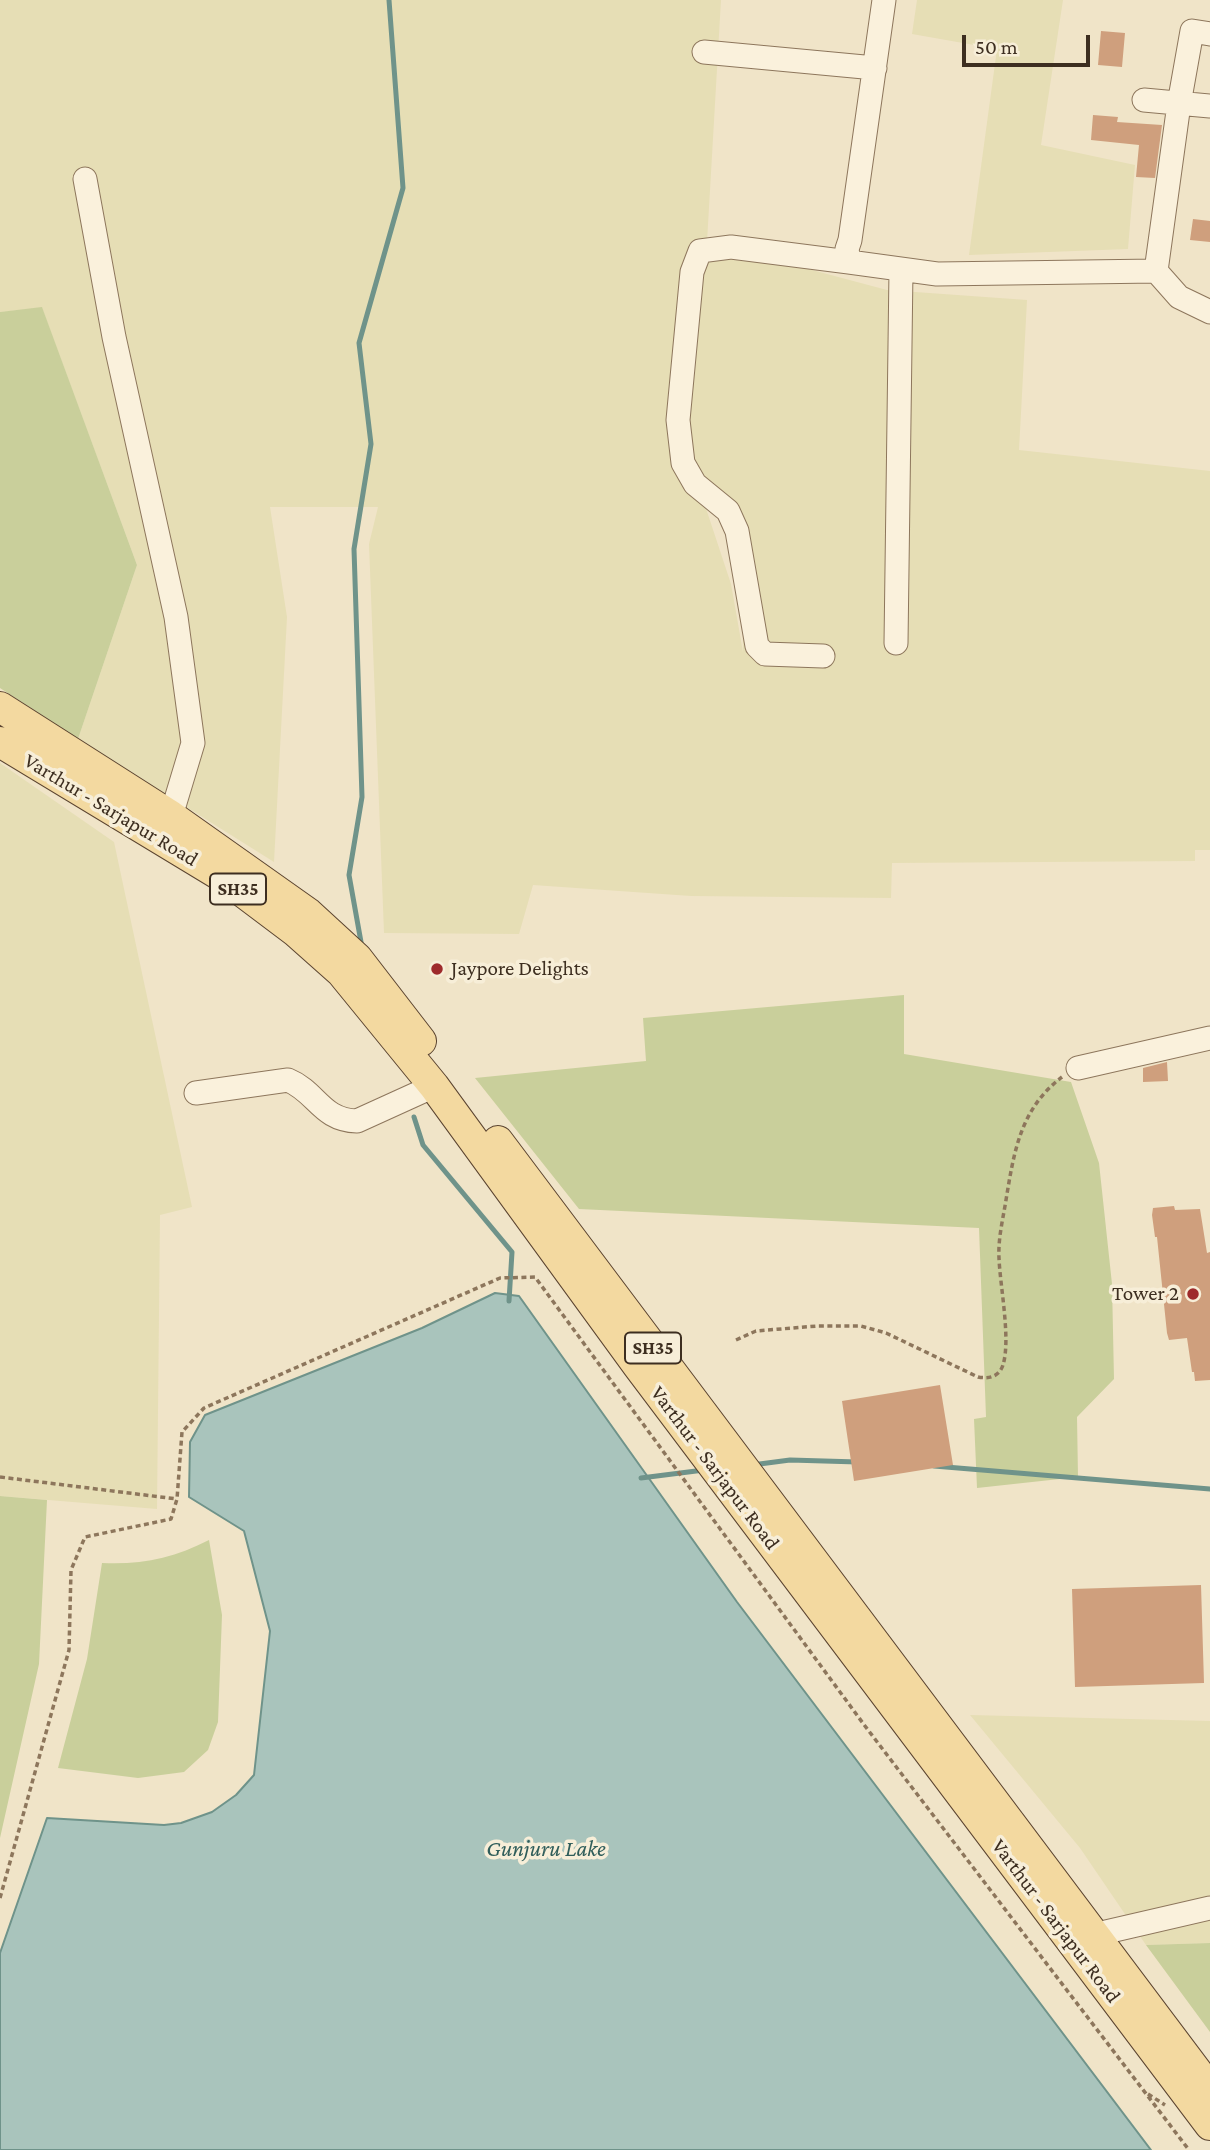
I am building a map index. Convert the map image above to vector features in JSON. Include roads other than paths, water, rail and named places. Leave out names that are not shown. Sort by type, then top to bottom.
[{"type":"main road","name":"Varthur - Sarjapur Road","points":[[0,706],[171,816],[308,913],[357,958],[524,1174],[1210,2089]]},
{"type":"main road","name":"Varthur - Sarjapur Road","points":[[0,742],[223,877],[296,932],[341,972],[434,1086],[638,1366],[1210,2125]]},
{"type":"street","points":[[849,262],[847,249],[884,0]]},
{"type":"street","points":[[1156,271],[1192,31],[1210,34]]},
{"type":"street","points":[[704,52],[874,68]]},
{"type":"street","points":[[1144,100],[1210,106]]},
{"type":"street","points":[[85,179],[114,337],[176,617],[193,743],[171,816]]},
{"type":"street","points":[[823,656],[765,654],[757,646],[737,531],[728,511],[695,484],[683,463],[678,420],[692,272],[700,251],[731,247],[937,274],[1156,271],[1179,297],[1210,313]]},
{"type":"street","points":[[896,643],[901,271]]},
{"type":"street","points":[[1078,1068],[1210,1038]]},
{"type":"street","points":[[196,1093],[288,1080],[296,1083],[333,1116],[357,1121],[434,1086]]},
{"type":"street","points":[[1093,1935],[1210,1908]]},
{"type":"water","name":"Gunjuru Lake","points":[[495,1293],[519,1296],[737,1602],[1151,2150],[0,2150],[0,1953],[47,1818],[164,1825],[181,1823],[212,1812],[236,1795],[254,1775],[270,1631],[244,1531],[189,1497],[190,1442],[205,1415],[422,1328]]},
{"type":"waterway","points":[[361,942],[349,875],[362,797],[354,549],[371,444],[359,343],[403,188],[389,0]]},
{"type":"waterway","points":[[414,1117],[423,1145],[512,1252],[509,1301]]},
{"type":"waterway","points":[[752,1465],[790,1460],[858,1462]]},
{"type":"waterway","points":[[934,1466],[1210,1489]]},
{"type":"waterway","points":[[641,1478],[704,1470]]},
{"type":"place","name":"Jaypore Delights","points":[[437,969]]},
{"type":"place","name":"Tower 2","points":[[1193,1294]]}]
